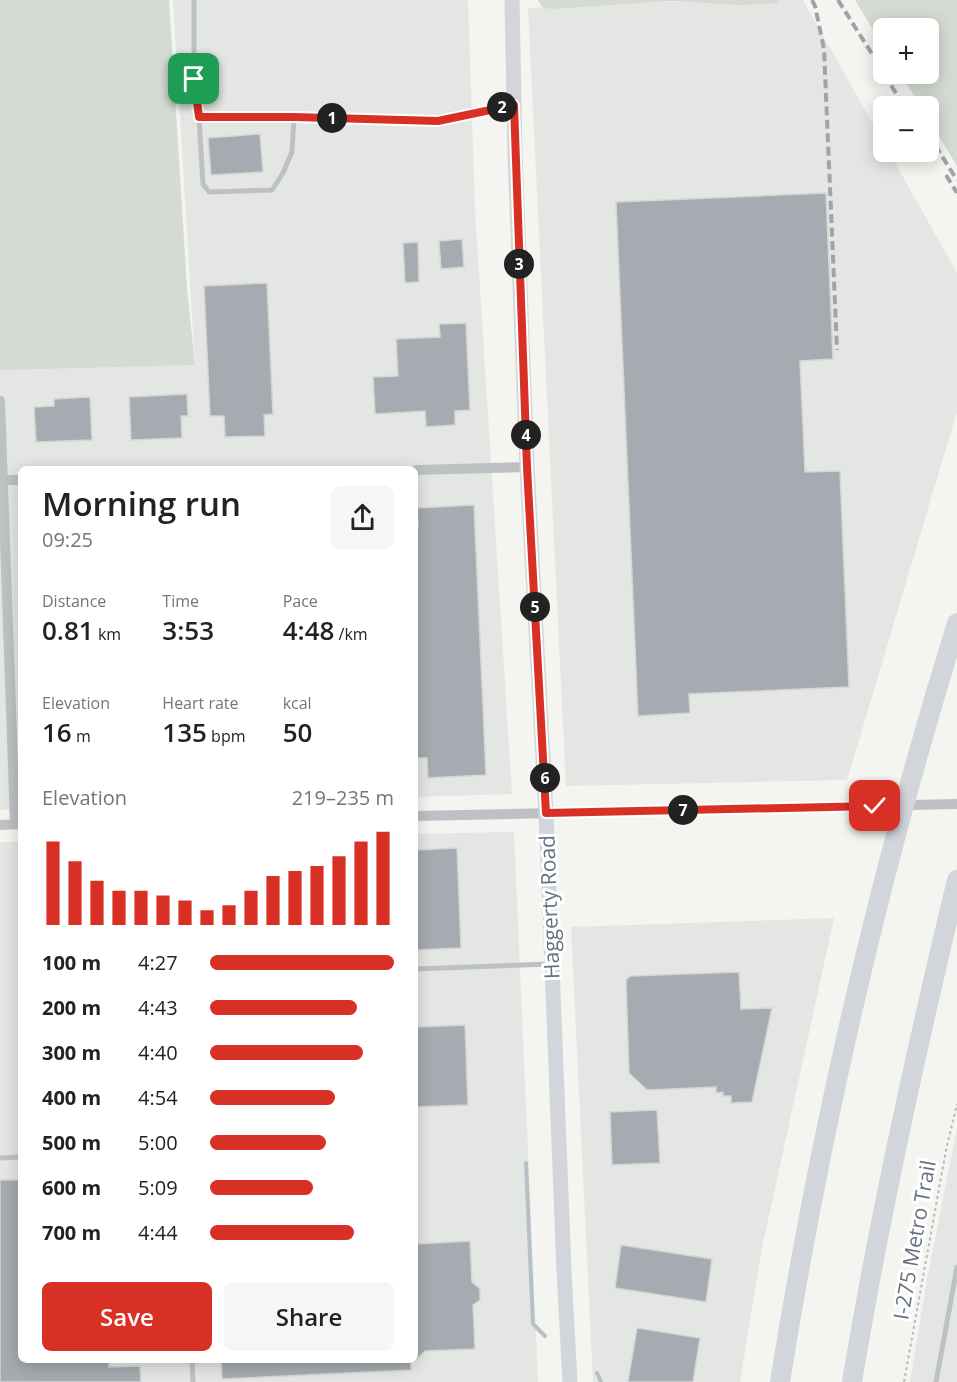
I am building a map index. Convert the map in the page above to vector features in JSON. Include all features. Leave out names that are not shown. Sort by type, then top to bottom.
[{"type":"highway","points":[[780,1382],[826,1129],[886,874],[923,732],[957,623]]},
{"type":"highway","points":[[852,1382],[885,1196],[921,1029],[957,880]]},
{"type":"main road","name":"Haggerty Road","points":[[512,0],[527,467],[546,813],[570,1382]]},
{"type":"street","points":[[0,401],[18,824],[0,825]]},
{"type":"street","points":[[418,470],[527,467]]},
{"type":"street","points":[[3,480],[18,480]]},
{"type":"street","points":[[418,816],[957,804]]},
{"type":"lane","points":[[194,0],[194,79],[203,184],[209,192],[272,190],[284,173],[292,152],[294,117]]},
{"type":"lane","points":[[199,117],[438,121],[514,105]]},
{"type":"lane","points":[[418,969],[552,964]]},
{"type":"lane","points":[[0,1158],[18,1157]]},
{"type":"lane","points":[[936,1382],[957,1267]]},
{"type":"lane","points":[[192,1363],[193,1382]]},
{"type":"path","name":"I-275 Metro Trail","points":[[904,1382],[946,1150],[957,1104]]},
{"type":"shaded area","points":[[0,0],[169,0],[187,288],[195,365],[0,370]]},
{"type":"shaded area","points":[[173,0],[468,0],[475,210],[512,794],[418,797],[418,466],[18,466],[18,809],[0,810],[0,369],[195,365]]},
{"type":"shaded area","points":[[538,0],[779,0],[779,3],[740,5],[673,1],[550,9],[542,7]]},
{"type":"shaded area","points":[[713,0],[803,0],[873,124],[873,162],[895,162],[957,273],[957,412],[847,780],[566,786],[528,8]]},
{"type":"shaded area","points":[[855,0],[957,0],[957,166],[939,136],[939,96],[914,96],[907,84],[939,84],[939,18],[873,18],[873,30]]},
{"type":"shaded area","points":[[514,832],[538,1382],[0,1382],[0,842],[18,842],[18,1363],[418,1363],[418,834]]},
{"type":"shaded area","points":[[834,918],[762,1248],[740,1382],[593,1382],[571,927]]},
{"type":"shaded area","points":[[957,1128],[957,1382],[910,1382],[927,1279]]},
{"type":"building","points":[[260,134],[263,172],[211,175],[208,138]]},
{"type":"building","points":[[826,193],[833,359],[800,361],[805,472],[840,471],[849,687],[689,694],[690,713],[638,716],[616,202]]},
{"type":"building","points":[[462,239],[464,267],[441,269],[439,241]]},
{"type":"building","points":[[418,242],[419,282],[405,283],[403,243]]},
{"type":"building","points":[[267,283],[273,414],[264,415],[265,436],[225,437],[224,416],[210,416],[204,286]]},
{"type":"building","points":[[466,323],[470,410],[455,411],[455,425],[426,427],[425,411],[375,414],[373,377],[398,376],[396,339],[440,337],[439,324]]},
{"type":"building","points":[[187,394],[188,416],[181,416],[182,438],[131,440],[129,397]]},
{"type":"building","points":[[90,397],[92,440],[36,442],[34,407],[54,406],[54,399]]},
{"type":"building","points":[[474,505],[486,775],[428,778],[427,758],[418,758],[418,508]]},
{"type":"building","points":[[457,848],[461,948],[418,950],[418,850]]},
{"type":"building","points":[[739,972],[741,1009],[772,1008],[752,1102],[731,1103],[731,1096],[723,1096],[723,1092],[716,1093],[716,1087],[647,1090],[629,1073],[626,980],[630,976]]},
{"type":"building","points":[[465,1025],[468,1105],[418,1107],[418,1027]]},
{"type":"building","points":[[657,1110],[660,1163],[612,1165],[610,1112]]},
{"type":"building","points":[[0,1180],[18,1180],[18,1363],[109,1363],[109,1367],[140,1366],[141,1382],[0,1382]]},
{"type":"building","points":[[470,1241],[472,1282],[480,1289],[480,1300],[473,1305],[475,1349],[425,1351],[418,1358],[418,1244]]},
{"type":"building","points":[[621,1245],[712,1259],[706,1302],[615,1288]]},
{"type":"building","points":[[637,1328],[700,1338],[693,1382],[628,1382]]},
{"type":"building","points":[[221,1363],[411,1363],[411,1370],[222,1379]]},
{"type":"waterway","points":[[526,1163],[533,1324],[545,1336]]},
{"type":"waterway","points":[[597,1373],[601,1382]]},
{"type":"railway","points":[[812,0],[824,49],[837,350]]},
{"type":"railway","points":[[838,0],[873,56]]},
{"type":"railway","points":[[890,84],[898,96]]},
{"type":"railway","points":[[939,151],[957,180]]},
{"type":"railway","points":[[946,175],[957,193]]},
{"type":"route","points":[[194,79],[199,117],[438,121],[514,105],[527,467],[546,813],[875,806]]}]
